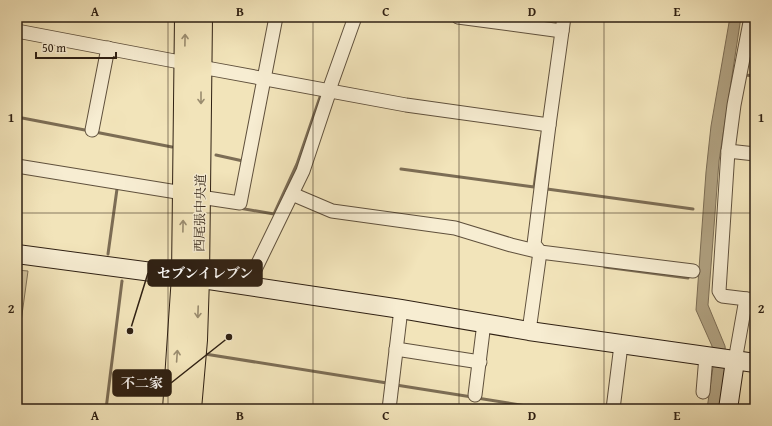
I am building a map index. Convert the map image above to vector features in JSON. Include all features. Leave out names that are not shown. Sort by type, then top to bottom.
[{"type":"main road","name":"西尾張中央道","points":[[186,17],[193,65],[191,277],[197,340],[191,409]]},
{"type":"main road","name":"西尾張中央道","points":[[193,65],[202,17]]},
{"type":"main road","name":"西尾張中央道","points":[[173,409],[191,277]]},
{"type":"street","points":[[17,166],[240,203],[276,17]]},
{"type":"street","points":[[247,286],[303,171],[355,17]]},
{"type":"street","points":[[458,17],[562,31]]},
{"type":"street","points":[[529,331],[540,252],[534,244],[564,17]]},
{"type":"street","points":[[728,409],[732,360],[750,300],[722,296],[719,291],[728,151],[734,105],[751,17]]},
{"type":"street","points":[[17,31],[406,105],[549,125]]},
{"type":"street","points":[[92,130],[108,48]]},
{"type":"street","points":[[728,151],[755,154]]},
{"type":"street","points":[[292,194],[332,211],[455,228],[540,252],[693,271]]},
{"type":"street","points":[[17,254],[191,277],[401,309],[529,331],[755,363]]},
{"type":"street","points":[[389,409],[401,309]]},
{"type":"street","points":[[475,395],[484,323]]},
{"type":"street","points":[[613,409],[621,345]]},
{"type":"street","points":[[396,349],[480,362]]},
{"type":"street","points":[[703,392],[706,356]]},
{"type":"shaded area","points":[[730,17],[741,17],[719,161],[708,305],[725,346],[727,371],[721,409],[707,409],[713,367],[712,346],[696,310],[706,172],[711,126]]},
{"type":"shaded area","points":[[17,270],[28,271],[20,329],[17,329]]},
{"type":"waterway","points":[[556,24],[557,17]]},
{"type":"waterway","points":[[745,75],[755,76]]},
{"type":"waterway","points":[[239,208],[274,214],[297,164],[320,97]]},
{"type":"waterway","points":[[17,117],[90,131]]},
{"type":"waterway","points":[[95,132],[172,147]]},
{"type":"waterway","points":[[401,169],[534,187],[541,138]]},
{"type":"waterway","points":[[216,155],[243,161],[243,158]]},
{"type":"waterway","points":[[108,254],[117,189]]},
{"type":"waterway","points":[[547,189],[693,209]]},
{"type":"waterway","points":[[605,267],[688,278]]},
{"type":"waterway","points":[[106,409],[122,281]]},
{"type":"waterway","points":[[205,354],[387,383]]},
{"type":"waterway","points":[[396,385],[472,397]]},
{"type":"waterway","points":[[477,398],[545,409]]},
{"type":"place","name":"セブンイレブン","points":[[130,331]]},
{"type":"place","name":"不二家","points":[[229,337]]}]
